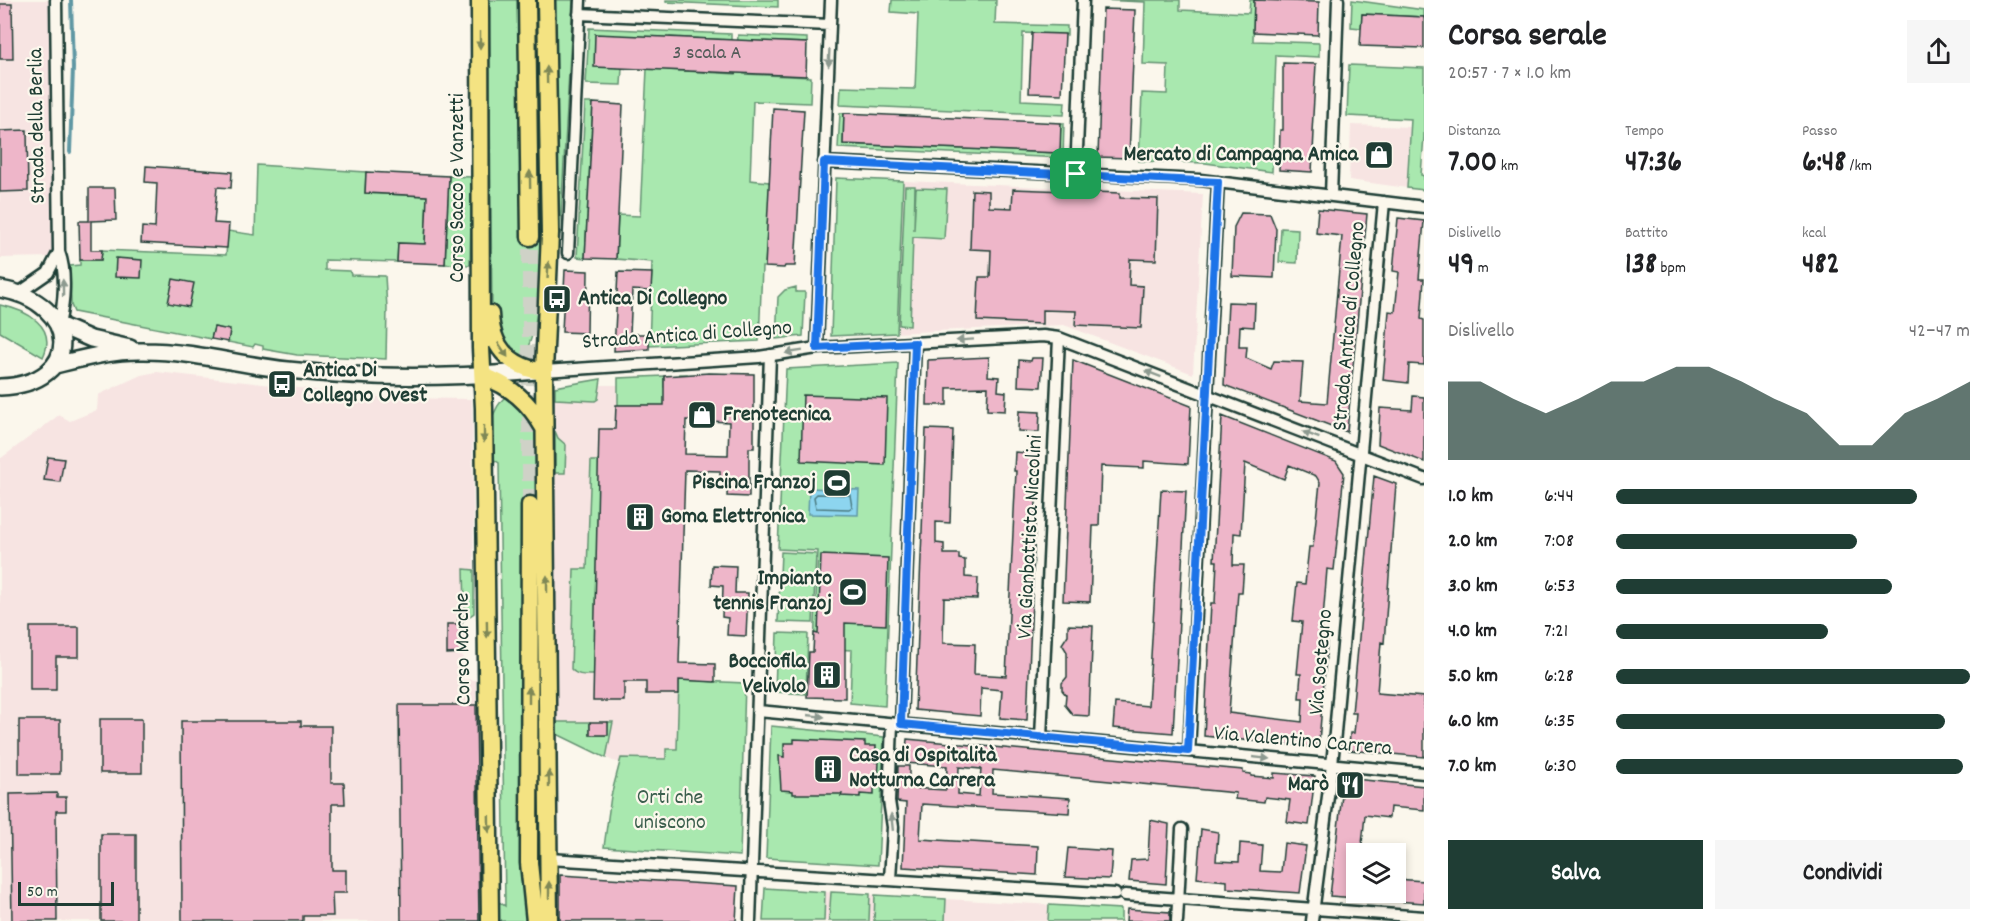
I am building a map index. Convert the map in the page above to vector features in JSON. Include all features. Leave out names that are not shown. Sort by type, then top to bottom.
[{"type":"main road","name":"Corso Sacco e Vanzetti","points":[[480,0],[483,376]]},
{"type":"main road","points":[[527,0],[530,237]]},
{"type":"main road","points":[[546,0],[550,233],[541,371],[546,432],[549,921]]},
{"type":"main road","points":[[481,275],[489,302],[493,333],[501,348],[518,366],[541,371]]},
{"type":"main road","points":[[0,289],[19,293],[43,307],[59,325],[62,346],[55,365]]},
{"type":"main road","name":"Strada Antica di Collegno","points":[[59,325],[90,339],[141,351]]},
{"type":"main road","name":"Strada Antica di Collegno","points":[[0,387],[31,381],[55,365],[96,355],[141,351],[176,352],[287,370],[331,374],[483,376],[541,371]]},
{"type":"main road","points":[[483,376],[517,393],[536,414],[546,432]]},
{"type":"main road","name":"Corso Marche","points":[[483,376],[490,921]]},
{"type":"main road","points":[[530,505],[529,863],[535,921]]},
{"type":"street","name":"Strada della Berlia","points":[[56,0],[63,308],[59,325]]},
{"type":"street","points":[[568,253],[580,0]]},
{"type":"street","points":[[817,348],[831,0]]},
{"type":"street","points":[[1076,174],[1083,0]]},
{"type":"street","points":[[1331,195],[1338,0]]},
{"type":"street","points":[[579,14],[830,25]]},
{"type":"street","points":[[824,162],[1218,182],[1424,207]]},
{"type":"street","points":[[1188,751],[1218,182]]},
{"type":"street","name":"Strada Antica di Collegno","points":[[1361,454],[1384,202]]},
{"type":"street","points":[[19,293],[48,273],[60,252]]},
{"type":"street","name":"Strada Antica di Collegno","points":[[541,371],[770,355],[817,348],[1043,336],[1059,338],[1424,479]]},
{"type":"street","name":"Via Gianbattista Niccolini","points":[[1041,738],[1059,338]]},
{"type":"street","points":[[890,880],[893,826],[889,801],[896,724],[915,343]]},
{"type":"street","points":[[750,921],[770,355]]},
{"type":"street","name":"Via Sostegno","points":[[1312,921],[1332,765],[1361,454]]},
{"type":"street","name":"Via Valentino Carrera","points":[[758,711],[1424,773]]},
{"type":"street","points":[[1178,921],[1182,829]]},
{"type":"street","points":[[549,859],[1120,895],[1424,918]]},
{"type":"shaded area","points":[[0,0],[49,0],[52,257],[0,258]]},
{"type":"shaded area","name":"Mercato di Campagna Amica","points":[[1351,125],[1410,127],[1407,188],[1349,180]]},
{"type":"shaded area","points":[[836,178],[1203,194],[1193,374],[1064,325],[831,336]]},
{"type":"shaded area","points":[[157,372],[388,398],[472,399],[474,570],[464,570],[465,611],[458,624],[462,624],[463,679],[476,680],[479,921],[0,921],[0,459],[59,415],[70,421],[97,410],[98,395],[141,375]]},
{"type":"shaded area","points":[[687,374],[677,770],[654,770],[613,761],[557,734],[555,387],[601,379],[601,385],[618,385],[618,378]]},
{"type":"shaded area","points":[[825,892],[1121,909],[1121,921],[824,921]]},
{"type":"green space","points":[[489,0],[518,0],[522,237],[541,237],[536,0],[540,0],[544,129],[543,247],[539,298],[532,336],[521,356],[512,354],[492,317]]},
{"type":"green space","points":[[554,0],[573,0],[560,234],[556,234]]},
{"type":"green space","points":[[666,0],[778,0],[778,7],[666,2]]},
{"type":"green space","points":[[892,0],[996,0],[995,24],[1067,26],[1067,35],[1023,33],[1021,100],[1065,102],[1064,115],[840,105],[841,87],[915,89],[918,14],[891,12]]},
{"type":"green space","points":[[1099,0],[1180,0],[1180,10],[1249,13],[1250,0],[1254,0],[1253,41],[1319,43],[1319,57],[1276,55],[1272,172],[1205,163],[1139,161],[1142,93],[1167,94],[1168,65],[1143,64],[1145,2]]},
{"type":"green space","points":[[1352,0],[1424,10],[1424,17],[1362,14],[1361,28],[1351,27]]},
{"type":"green space","points":[[589,28],[731,34],[731,40],[670,37],[668,70],[736,74],[738,35],[807,38],[807,43],[745,41],[744,74],[811,77],[810,103],[753,101],[750,180],[769,182],[770,185],[765,267],[762,267],[759,341],[649,346],[652,262],[616,259],[618,215],[640,216],[647,69],[655,69],[622,68],[621,85],[586,84]]},
{"type":"green space","points":[[1349,65],[1424,68],[1424,136],[1421,175],[1424,176],[1424,190],[1407,188],[1411,119],[1347,116]]},
{"type":"green space","points":[[585,103],[593,103],[585,258],[577,257]]},
{"type":"green space","points":[[840,113],[844,113],[843,144],[1059,153],[1061,123],[1064,123],[1063,158],[838,148]]},
{"type":"green space","points":[[257,165],[366,172],[365,193],[427,196],[425,244],[398,243],[397,262],[325,260],[325,270],[350,271],[351,275],[385,276],[386,359],[297,355],[263,349],[263,346],[255,344],[253,347],[228,342],[230,330],[214,327],[211,339],[74,312],[71,305],[70,266],[80,265],[80,260],[101,260],[102,250],[226,255],[228,231],[255,235]]},
{"type":"green space","points":[[449,176],[472,177],[470,265],[445,264]]},
{"type":"green space","points":[[836,178],[903,181],[897,333],[831,336]]},
{"type":"green space","points":[[905,186],[915,186],[914,230],[916,188],[947,189],[944,239],[913,237],[910,326],[899,325]]},
{"type":"green space","points":[[1281,228],[1298,229],[1297,263],[1279,262]]},
{"type":"green space","points":[[796,287],[796,292],[805,292],[803,336],[776,339],[778,297],[785,290]]},
{"type":"green space","points":[[0,305],[29,315],[43,328],[47,346],[43,357],[0,332]]},
{"type":"green space","name":"Piscina Franzoj","points":[[898,363],[885,706],[850,703],[852,650],[814,648],[818,551],[778,549],[786,369]]},
{"type":"green space","points":[[679,374],[687,374],[686,406],[618,405],[618,378],[664,376],[664,387],[679,387]]},
{"type":"green space","points":[[601,379],[598,399],[595,401],[555,399],[555,387]]},
{"type":"green space","points":[[512,394],[541,435],[540,860],[536,858],[539,505],[521,505],[520,789],[528,921],[495,921],[495,899],[505,906],[499,463],[490,457],[490,440],[491,423],[496,408],[507,395]]},
{"type":"green space","points":[[555,431],[558,438],[566,445],[565,473],[555,473]]},
{"type":"green space","points":[[591,461],[599,461],[594,675],[587,675],[579,674],[571,669],[574,569],[587,569]]},
{"type":"green space","points":[[781,552],[816,554],[813,623],[778,622]]},
{"type":"green space","points":[[464,569],[474,570],[474,613],[458,624],[458,611],[465,610]]},
{"type":"green space","points":[[777,633],[808,634],[806,694],[775,692]]},
{"type":"green space","name":"Orti che uniscono","points":[[679,680],[745,683],[740,856],[604,847],[611,796],[621,758],[666,759],[666,749],[677,749]]},
{"type":"green space","points":[[557,722],[590,722],[590,735],[607,735],[608,722],[613,722],[606,758],[557,734]]},
{"type":"green space","points":[[771,726],[884,737],[878,865],[766,858]]},
{"type":"green space","points":[[765,888],[825,892],[824,921],[763,921]]},
{"type":"green space","points":[[831,892],[870,894],[869,921],[829,921]]},
{"type":"green space","points":[[875,895],[946,899],[945,921],[874,921]]},
{"type":"green space","points":[[1049,905],[1121,909],[1121,921],[1048,921]]},
{"type":"water","points":[[809,488],[859,490],[858,515],[808,514]]},
{"type":"building","points":[[1254,0],[1319,2],[1318,35],[1253,32]]},
{"type":"building","points":[[0,4],[12,4],[13,59],[0,59]]},
{"type":"building","points":[[1103,9],[1135,10],[1129,158],[1098,157]]},
{"type":"building","points":[[1362,14],[1424,17],[1424,48],[1360,46]]},
{"type":"building","points":[[1032,33],[1065,34],[1062,94],[1029,93]]},
{"type":"building","points":[[595,34],[807,43],[806,76],[594,67]]},
{"type":"building","points":[[1283,63],[1316,64],[1312,172],[1279,170],[1280,130],[1283,130]]},
{"type":"building","points":[[593,103],[623,105],[616,259],[585,258]]},
{"type":"building","points":[[773,108],[804,110],[795,266],[784,268],[765,267]]},
{"type":"building","points":[[844,113],[1061,123],[1060,153],[843,144]]},
{"type":"building","points":[[27,130],[28,191],[0,192],[0,131]]},
{"type":"building","points":[[146,166],[232,172],[231,188],[217,187],[214,223],[229,224],[227,248],[141,243],[142,227],[155,228],[157,183],[145,182]]},
{"type":"building","points":[[366,172],[449,176],[445,264],[397,262],[398,243],[425,244],[427,196],[365,193]]},
{"type":"building","points":[[89,188],[115,188],[116,220],[91,221],[91,250],[102,250],[101,260],[80,260],[79,221],[89,221]]},
{"type":"building","points":[[1013,189],[1120,193],[1120,198],[1158,199],[1156,260],[1130,259],[1129,285],[1143,286],[1141,328],[1075,325],[1076,311],[1042,310],[1042,324],[977,321],[979,277],[990,277],[991,250],[970,249],[972,190],[989,191],[989,207],[1012,208]]},
{"type":"building","points":[[1318,209],[1367,214],[1347,432],[1224,385],[1228,302],[1255,303],[1254,327],[1240,326],[1239,347],[1247,347],[1246,358],[1271,369],[1274,361],[1303,362],[1300,401],[1327,403],[1342,236],[1316,233]]},
{"type":"building","points":[[1241,213],[1270,214],[1276,229],[1274,278],[1232,276],[1234,227]]},
{"type":"building","points":[[1398,218],[1424,221],[1419,279],[1424,279],[1421,319],[1424,320],[1424,365],[1409,364],[1408,383],[1383,380],[1389,311],[1395,312],[1399,272],[1393,271]]},
{"type":"building","points":[[116,258],[142,260],[141,278],[115,277]]},
{"type":"building","points":[[565,270],[588,271],[587,333],[562,332]]},
{"type":"building","points":[[618,272],[652,273],[651,291],[632,290],[630,334],[649,334],[649,349],[614,351]]},
{"type":"building","points":[[173,279],[194,283],[189,307],[168,303]]},
{"type":"building","points":[[214,327],[230,330],[228,342],[211,339]]},
{"type":"building","points":[[989,357],[988,376],[999,377],[998,391],[1006,392],[1005,411],[987,410],[988,387],[947,388],[947,405],[927,405],[928,360]]},
{"type":"building","points":[[1032,358],[1043,358],[1041,387],[1018,386],[1019,360],[1031,361]]},
{"type":"building","points":[[1073,360],[1191,406],[1188,464],[1144,461],[1144,468],[1101,466],[1099,526],[1093,526],[1090,602],[1063,601]]},
{"type":"building","name":"Goma Elettronica","points":[[709,373],[754,374],[754,448],[749,448],[749,497],[727,496],[728,481],[720,480],[720,471],[685,470],[679,663],[715,664],[715,682],[679,680],[679,694],[646,694],[646,682],[624,682],[624,701],[593,701],[599,429],[615,429],[616,405],[664,405],[664,376]],"holes":[[[686,420],[729,422],[728,455],[685,454]]]},
{"type":"building","points":[[803,395],[887,398],[885,465],[801,461]]},
{"type":"building","points":[[1413,396],[1424,397],[1424,462],[1378,444],[1380,408],[1412,410]]},
{"type":"building","points":[[1019,411],[1040,412],[1039,432],[1018,431]]},
{"type":"building","points":[[1222,416],[1336,461],[1344,473],[1334,570],[1327,569],[1322,631],[1328,632],[1319,742],[1312,747],[1204,736],[1211,603],[1215,603],[1217,561],[1214,561]],"holes":[[[1245,463],[1284,479],[1289,465],[1316,476],[1320,483],[1313,547],[1309,547],[1305,584],[1297,583],[1293,621],[1302,622],[1297,674],[1301,674],[1299,698],[1303,698],[1302,722],[1229,713],[1238,592],[1242,592],[1244,565],[1233,565],[1234,533],[1241,534]]]},
{"type":"building","points":[[926,429],[953,430],[950,523],[936,522],[936,543],[944,544],[944,554],[959,554],[959,559],[965,560],[965,577],[978,578],[977,599],[944,598],[943,643],[975,644],[974,674],[1006,676],[1015,452],[1038,454],[1027,720],[1000,718],[1002,690],[981,688],[980,716],[915,710]]},
{"type":"building","points":[[48,457],[64,459],[60,482],[44,480]]},
{"type":"building","points":[[1374,476],[1396,484],[1384,643],[1381,642],[1377,693],[1424,697],[1424,757],[1349,750],[1350,733],[1354,733],[1356,713],[1352,713]]},
{"type":"building","points":[[1161,490],[1186,491],[1173,733],[1113,728],[1115,703],[1148,706]]},
{"type":"building","points":[[821,555],[888,558],[886,625],[845,623],[845,698],[807,697],[809,652],[813,652],[814,633],[818,634]]},
{"type":"building","points":[[712,565],[736,566],[735,593],[748,593],[746,636],[727,635],[728,618],[722,617],[723,586],[711,585]]},
{"type":"building","points":[[447,624],[462,624],[462,653],[447,654]]},
{"type":"building","points":[[1068,625],[1093,626],[1089,716],[1073,715],[1065,705],[1066,695],[1062,690],[1062,683],[1067,677],[1067,652],[1062,644],[1068,635]]},
{"type":"building","points":[[30,627],[79,627],[79,657],[56,657],[56,690],[30,690]]},
{"type":"building","points":[[399,705],[476,705],[479,921],[401,921]]},
{"type":"building","points":[[100,719],[142,719],[142,773],[100,773]]},
{"type":"building","points":[[19,720],[60,720],[60,774],[19,774]]},
{"type":"building","points":[[181,721],[301,721],[301,726],[331,726],[331,783],[344,783],[345,804],[332,804],[332,870],[346,870],[346,893],[332,893],[333,916],[303,916],[303,921],[182,921]]},
{"type":"building","points":[[590,722],[608,722],[608,735],[590,735]]},
{"type":"building","name":"Casa di Ospitalità Notturna Carrera","points":[[794,739],[865,742],[865,746],[876,746],[875,762],[879,762],[878,782],[874,781],[874,795],[860,794],[860,797],[841,796],[842,794],[793,794],[793,791],[781,790],[779,756],[784,757],[784,743],[794,743]]},
{"type":"building","points":[[907,739],[1243,770],[1243,773],[1251,774],[1251,776],[1274,778],[1274,773],[1315,776],[1309,825],[1287,822],[1290,800],[1265,797],[1264,802],[1235,799],[1236,793],[993,770],[992,793],[1070,798],[1069,813],[922,804],[920,839],[1038,846],[1037,875],[903,867],[906,803],[897,802],[898,766],[909,766],[909,788],[946,790],[947,766],[905,763]],"holes":[[[959,767],[981,769],[979,796],[958,794]]]},
{"type":"building","points":[[1344,778],[1424,786],[1424,810],[1390,807],[1389,818],[1365,815],[1362,843],[1346,843],[1346,897],[1330,896]]},
{"type":"building","points":[[57,793],[57,797],[66,797],[66,811],[56,811],[57,921],[12,921],[10,794]]},
{"type":"building","points":[[1150,820],[1169,824],[1166,884],[1129,881],[1131,860],[1148,859]]},
{"type":"building","points":[[1201,829],[1218,832],[1216,861],[1239,862],[1240,843],[1262,845],[1260,871],[1281,872],[1284,843],[1306,846],[1300,893],[1227,888],[1227,881],[1197,878]]},
{"type":"building","points":[[101,834],[136,834],[136,921],[101,921]]},
{"type":"building","points":[[1068,848],[1112,851],[1110,879],[1065,877]]},
{"type":"building","points":[[560,875],[738,886],[736,921],[560,921]]},
{"type":"building","points":[[1406,880],[1424,881],[1424,903],[1406,902]]},
{"type":"building","points":[[1127,909],[1170,912],[1170,921],[1126,921]]},
{"type":"waterway","points":[[70,152],[73,68],[71,0]]},
{"type":"tunnel","points":[[530,237],[530,505]]},
{"type":"place","name":"Mercato di Campagna Amica","points":[[1379,155]]},
{"type":"place","name":"Antica Di Collegno","points":[[557,299]]},
{"type":"place","name":"Antica Di Collegno Ovest","points":[[282,384]]},
{"type":"place","name":"Frenotecnica","points":[[702,415]]},
{"type":"place","name":"Piscina Franzoj","points":[[837,483]]},
{"type":"place","name":"Goma Elettronica","points":[[640,517]]},
{"type":"place","name":"Impianto tennis Franzoj","points":[[853,592]]},
{"type":"place","name":"Bocciofila Velivolo","points":[[827,675]]},
{"type":"place","name":"Casa di Ospitalità Notturna Carrera","points":[[828,769]]},
{"type":"place","name":"Marò","points":[[1350,785]]},
{"type":"route","points":[[824,162],[1076,174],[1218,182],[1188,751],[901,724],[915,343],[817,348],[824,162]]}]
